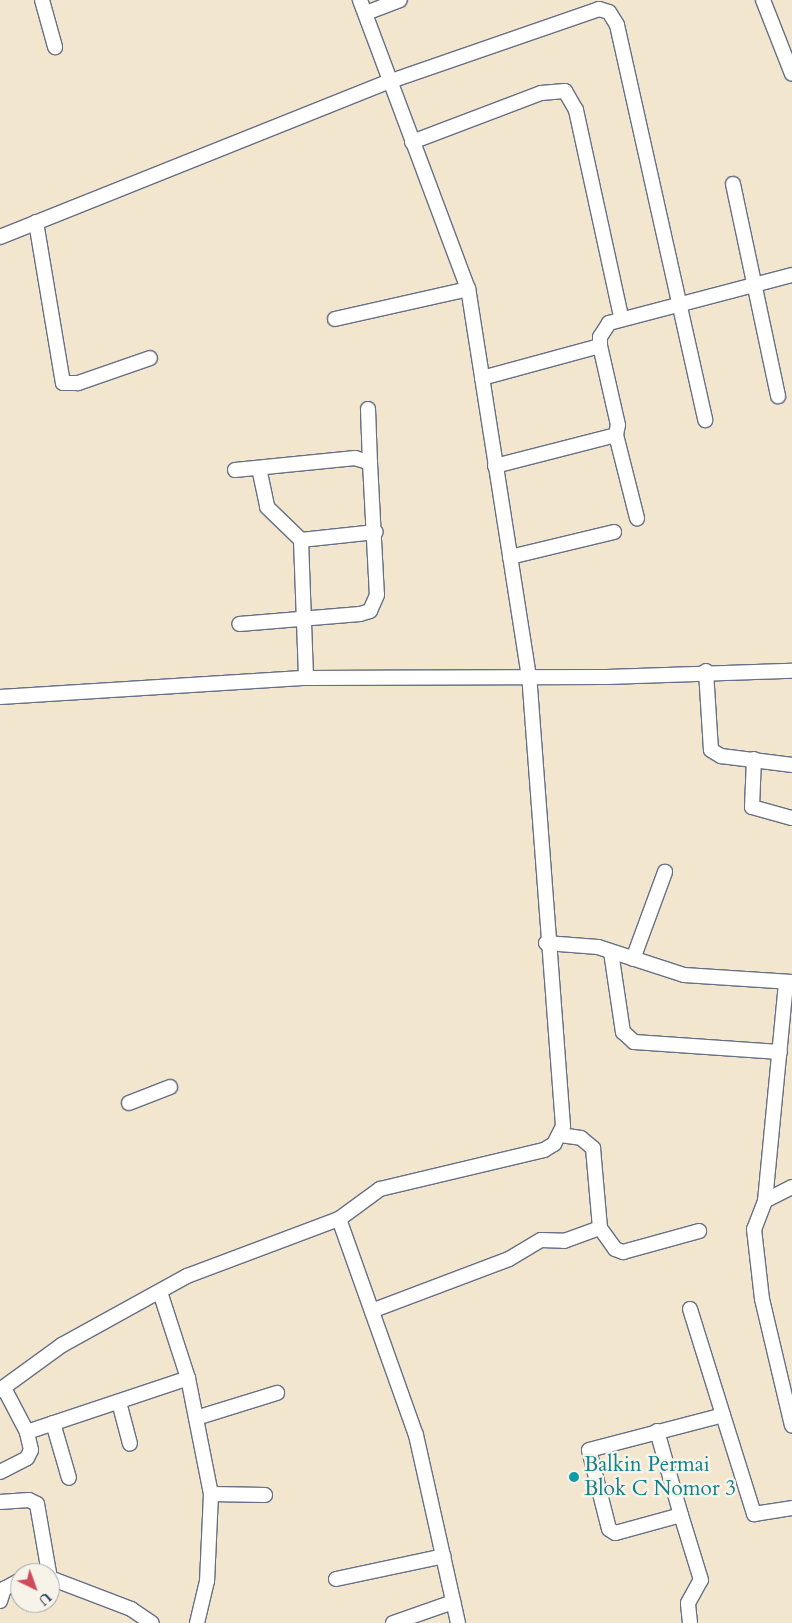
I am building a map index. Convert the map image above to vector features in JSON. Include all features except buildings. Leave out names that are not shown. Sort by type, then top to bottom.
[{"type":"street","points":[[42,0],[55,47]]},
{"type":"street","points":[[0,1472],[30,1454],[27,1432],[2,1389],[62,1344],[187,1276],[339,1219],[380,1189],[528,1156],[544,1150],[560,1135],[563,1115],[546,944],[529,677],[468,290],[360,0]]},
{"type":"street","points":[[366,14],[400,0]]},
{"type":"street","points":[[763,0],[792,74]]},
{"type":"street","points":[[0,236],[391,81],[585,10],[609,12],[616,25],[705,420]]},
{"type":"street","points":[[412,142],[541,93],[565,91],[576,110],[621,318]]},
{"type":"street","points":[[733,184],[778,396]]},
{"type":"street","points":[[36,222],[63,383],[78,383],[150,358]]},
{"type":"street","points":[[637,518],[616,435],[618,424],[600,346],[604,329],[621,318],[754,282],[792,275]]},
{"type":"street","points":[[335,319],[468,290]]},
{"type":"street","points":[[482,378],[600,346]]},
{"type":"street","points":[[238,624],[304,617],[360,614],[375,604],[376,532],[370,463],[368,409]]},
{"type":"street","points":[[495,466],[616,435]]},
{"type":"street","points":[[235,470],[356,458],[370,463]]},
{"type":"street","points":[[259,468],[267,507],[302,540],[306,678]]},
{"type":"street","points":[[302,540],[376,532]]},
{"type":"street","points":[[510,557],[614,532]]},
{"type":"street","points":[[706,671],[711,750],[792,765]]},
{"type":"street","points":[[0,697],[306,678],[529,677],[706,671],[792,671]]},
{"type":"street","points":[[754,759],[752,807],[792,818]]},
{"type":"street","points":[[634,959],[665,872]]},
{"type":"street","points":[[546,944],[598,946],[611,952],[684,975],[789,982],[765,1201],[754,1229],[755,1259],[792,1426]]},
{"type":"street","points":[[611,952],[623,1032],[634,1042],[780,1052]]},
{"type":"street","points":[[129,1103],[170,1087]]},
{"type":"street","points":[[560,1135],[581,1138],[593,1148],[600,1228],[615,1249],[623,1252],[699,1231]]},
{"type":"street","points":[[765,1201],[792,1187]]},
{"type":"street","points":[[339,1219],[374,1310],[427,1473],[458,1623]]},
{"type":"street","points":[[374,1310],[509,1259],[541,1240],[564,1241],[600,1228]]},
{"type":"street","points":[[160,1292],[188,1378],[211,1494],[207,1581],[197,1623]]},
{"type":"street","points":[[690,1309],[754,1514],[792,1508]]},
{"type":"street","points":[[27,1432],[188,1378]]},
{"type":"street","points":[[196,1418],[277,1393]]},
{"type":"street","points":[[119,1402],[130,1444]]},
{"type":"street","points":[[681,1516],[620,1534],[610,1529],[589,1450],[723,1415]]},
{"type":"street","points":[[53,1423],[69,1478]]},
{"type":"street","points":[[657,1431],[701,1580],[688,1603],[690,1623]]},
{"type":"street","points":[[211,1494],[265,1495]]},
{"type":"street","points":[[0,1502],[29,1500],[37,1504],[47,1563]]},
{"type":"street","points":[[336,1578],[444,1556]]},
{"type":"street","points":[[60,1582],[131,1609],[152,1623]]},
{"type":"street","points":[[0,1601],[4,1589],[10,1586]]},
{"type":"street","points":[[393,1623],[453,1602]]},
{"type":"place","name":"Balkin Permai Blok C Nomor 3","points":[[574,1477]]}]
